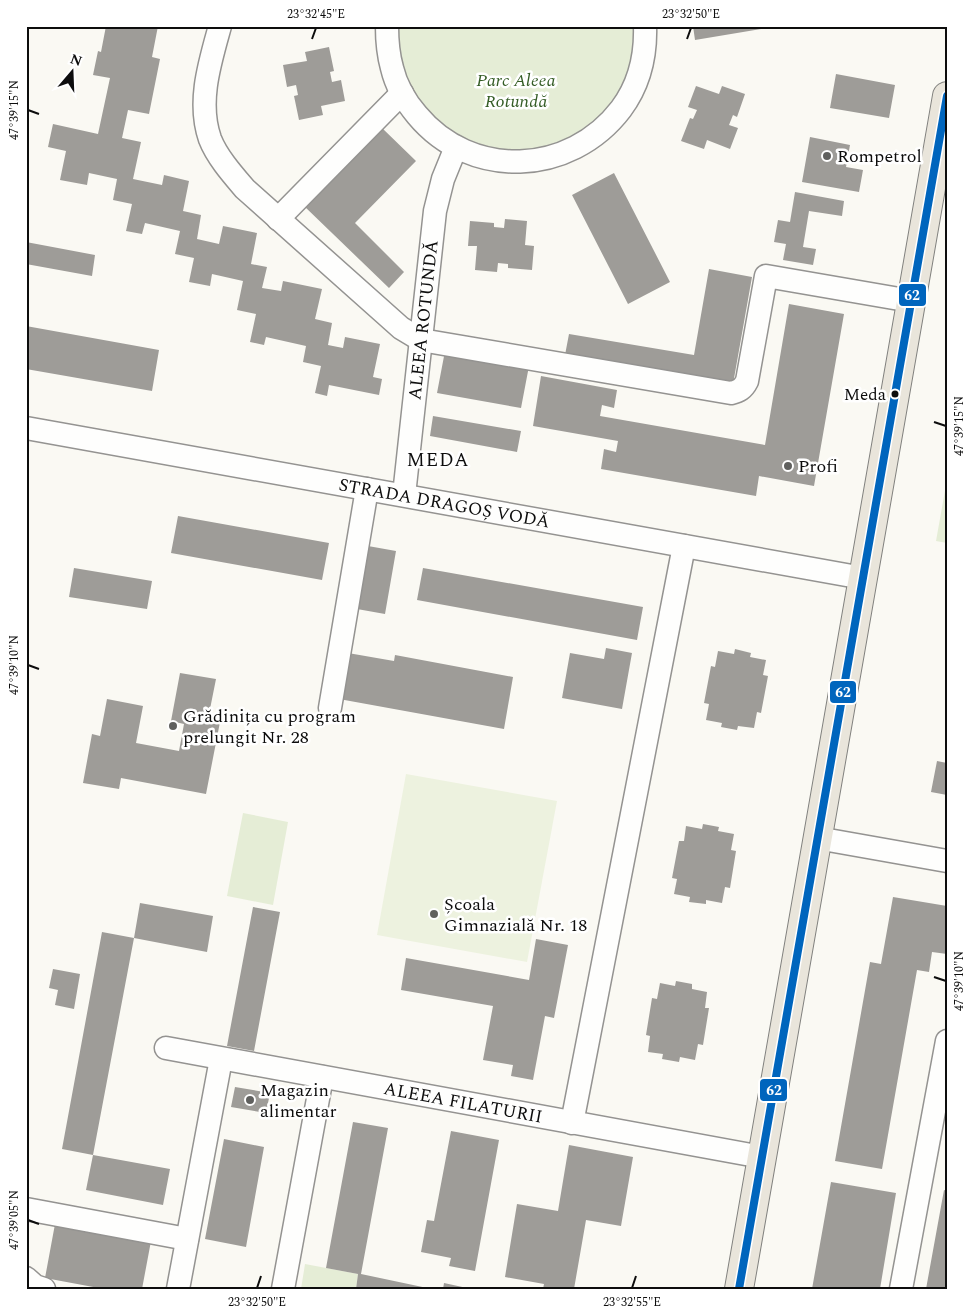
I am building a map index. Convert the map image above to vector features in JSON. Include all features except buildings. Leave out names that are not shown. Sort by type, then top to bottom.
[{"type":"main road","points":[[739,1289],[947,96]]},
{"type":"street","points":[[220,26],[209,63],[204,110],[210,139],[226,166],[244,189],[402,328],[421,340],[731,393],[738,392],[744,388],[747,381],[766,276],[911,302]]},
{"type":"street","points":[[387,26],[392,68],[410,107],[424,123],[440,137],[456,147],[478,156],[499,161],[520,162],[541,160],[562,154],[581,145],[599,133],[614,118],[627,100],[636,82],[643,61],[646,40],[645,26]]},
{"type":"street","points":[[278,219],[402,92]]},
{"type":"street","name":"ALEEA ROTUNDĂ","points":[[404,495],[435,211],[443,179],[456,147]]},
{"type":"street","name":"STRADA DRAGOȘ VODĂ","points":[[26,428],[863,578]]},
{"type":"street","points":[[330,708],[367,489]]},
{"type":"street","points":[[572,1122],[684,546]]},
{"type":"street","points":[[817,838],[947,861]]},
{"type":"street","points":[[901,1289],[947,1040]]},
{"type":"street","name":"ALEEA FILATURII","points":[[166,1048],[762,1158]]},
{"type":"street","points":[[178,1289],[221,1059]]},
{"type":"street","points":[[282,1289],[322,1077]]},
{"type":"street","points":[[26,1209],[187,1239]]},
{"type":"street","points":[[26,1278],[35,1286],[44,1289]]},
{"type":"green space","name":"Parc Aleea Rotundă","points":[[394,26],[638,26],[636,60],[609,114],[559,148],[500,154],[444,132],[406,85]]},
{"type":"green space","points":[[947,485],[947,543],[936,541]]},
{"type":"green space","points":[[406,774],[557,801],[527,962],[377,935]]},
{"type":"green space","points":[[243,813],[288,822],[273,905],[227,896]]},
{"type":"green space","points":[[305,1264],[358,1274],[356,1289],[301,1289]]},
{"type":"transit line","name":"62","points":[[739,1289],[947,96]]},
{"type":"place","name":"Rompetrol","points":[[827,156]]},
{"type":"place","name":"Meda","points":[[895,394]]},
{"type":"place","name":"Profi","points":[[788,466]]},
{"type":"place","name":"Grădinița cu program prelungit Nr. 28","points":[[173,726]]},
{"type":"place","name":"Școala Gimnazială Nr. 18","points":[[434,914]]},
{"type":"place","name":"Magazin alimentar","points":[[250,1100]]},
{"type":"district","name":"MEDA","points":[[438,459]]}]
